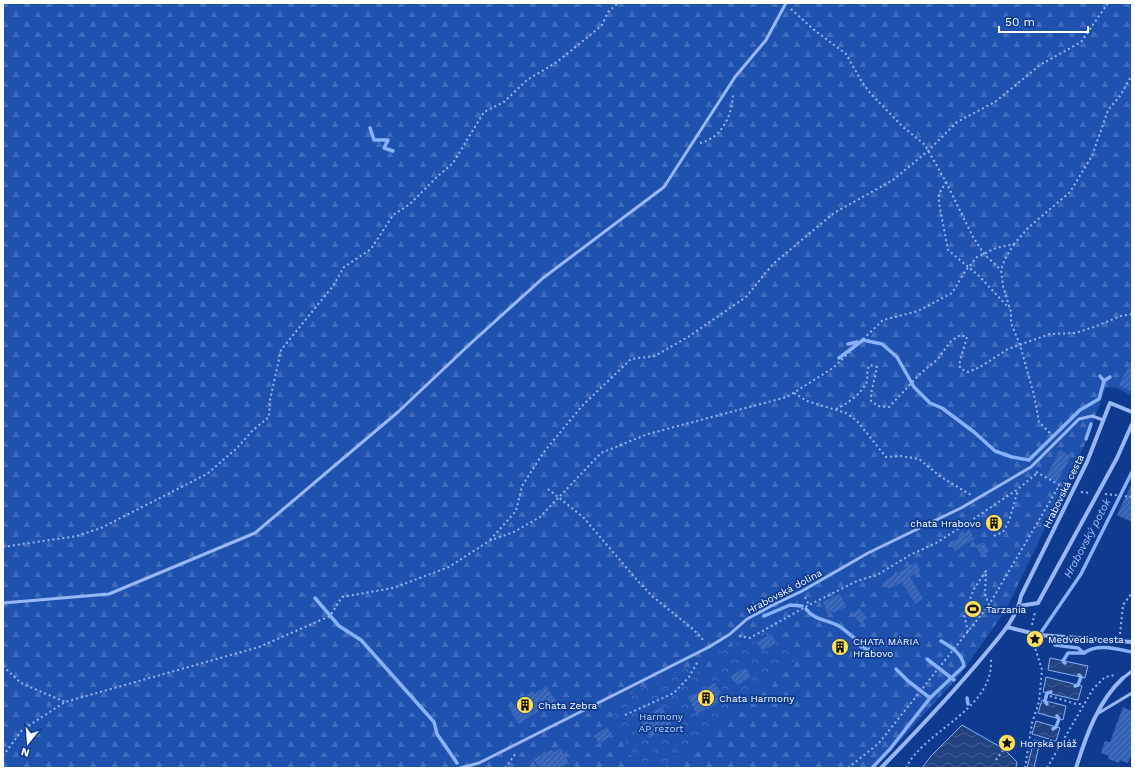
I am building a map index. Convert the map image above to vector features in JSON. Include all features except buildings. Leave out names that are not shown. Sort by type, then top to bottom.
[{"type":"street","name":"Hrabovská cesta","points":[[881,768],[965,678],[1007,627],[1019,606],[1021,596],[1087,462],[1110,403],[1132,412]]},
{"type":"street","points":[[1019,606],[1038,603],[1117,458],[1132,424]]},
{"type":"street","points":[[1007,627],[1039,635],[1132,642]]},
{"type":"street","points":[[1076,768],[1086,738],[1104,699],[1123,678]]},
{"type":"lane","points":[[3,603],[109,594],[255,533],[398,412],[543,278],[664,187],[689,146],[735,77],[766,40],[786,3]]},
{"type":"lane","name":"Hrabovská dolina","points":[[460,768],[479,763],[707,647],[730,634],[747,619],[802,591],[843,567],[977,499],[1031,467],[1079,419],[1092,416],[1103,420]]},
{"type":"lane","points":[[1123,678],[1132,671]]},
{"type":"lane","points":[[1097,714],[1132,692]]},
{"type":"path","points":[[3,547],[77,536],[101,528],[179,487],[208,474],[237,448],[253,430],[269,417],[270,400],[281,350],[332,286],[344,267],[371,249],[393,215],[410,204],[436,177],[453,163],[484,112],[504,102],[527,80],[557,62],[573,49],[602,25],[608,12],[618,3]]},
{"type":"path","points":[[786,3],[813,29],[846,54],[862,82],[871,94],[903,127],[924,145],[946,182],[973,237],[984,254],[1001,270]]},
{"type":"path","points":[[489,541],[516,511],[522,486],[543,453],[582,406],[632,359],[655,356],[688,337],[746,297],[773,264],[834,213],[893,180],[928,151],[957,122],[994,102],[1040,65],[1081,42],[1108,3]]},
{"type":"path","points":[[1057,440],[1039,422],[1034,395],[1020,345],[1011,323],[1001,270],[1005,259],[1014,244],[1029,227],[1070,192],[1092,156],[1108,110],[1120,96],[1132,75]]},
{"type":"path","points":[[689,146],[710,141],[724,125],[732,108],[734,92]]},
{"type":"path","points":[[946,182],[939,194],[939,203],[948,250],[968,267],[1009,308]]},
{"type":"path","points":[[3,756],[22,730],[66,702],[259,647],[330,616],[342,597],[393,588],[449,567],[489,541],[514,532],[540,517],[558,496],[600,453],[648,434],[786,397],[794,393],[833,368],[883,320],[918,311],[952,293],[968,267],[977,257],[996,248],[1014,244]]},
{"type":"path","points":[[836,409],[850,401],[863,388],[867,380],[868,368],[870,365],[877,367],[871,394],[871,401],[878,406],[885,408],[894,404],[920,374],[938,359],[946,346],[955,338],[960,336],[967,337],[959,366],[968,372],[980,367],[1008,349],[1050,334],[1075,333],[1121,316],[1132,314]]},
{"type":"path","points":[[794,393],[807,400],[846,413],[857,421],[886,457],[901,456],[919,459],[941,477],[977,499]]},
{"type":"path","points":[[1031,467],[1037,473],[1072,491]]},
{"type":"path","points":[[730,634],[750,638],[808,605],[857,581],[877,575],[960,528],[1018,488],[1037,473],[1039,467]]},
{"type":"path","points":[[848,768],[879,742],[989,606],[1060,486]]},
{"type":"path","points":[[994,536],[1003,532],[1009,521],[1018,488]]},
{"type":"path","points":[[548,489],[583,517],[621,563],[652,596],[694,630],[707,647],[689,676],[674,692],[626,715]]},
{"type":"path","points":[[1113,496],[1132,497]]},
{"type":"path","points":[[968,632],[964,614],[974,588],[986,571],[985,594],[989,606],[1012,617]]},
{"type":"path","points":[[1120,640],[1123,605],[1132,593]]},
{"type":"path","points":[[1025,768],[1029,739],[1040,702],[1042,670],[1031,634],[1034,614],[1038,603]]},
{"type":"path","points":[[906,768],[930,741],[978,698],[985,686],[991,667],[990,648]]},
{"type":"path","points":[[3,666],[21,684],[66,702]]},
{"type":"path","points":[[1047,768],[1083,704],[1098,682],[1105,677],[1114,675],[1123,678]]},
{"type":"path","points":[[1040,690],[1043,694]]},
{"type":"path","points":[[1050,696],[1076,704],[1083,704]]},
{"type":"path","points":[[996,760],[1004,749]]},
{"type":"green space","points":[[3,3],[1132,3],[1132,396],[1117,388],[1106,387],[1085,444],[1006,610],[959,676],[875,768],[3,768]]},
{"type":"green space","name":"Harmony AP rezort","points":[[774,623],[796,659],[664,768],[636,768],[610,704],[688,667],[702,676],[720,666],[716,655]]},
{"type":"water","points":[[1050,658],[1088,666],[1085,678],[1048,670]]},
{"type":"water","points":[[1046,677],[1082,686],[1078,700],[1043,692]]},
{"type":"water","points":[[1042,700],[1066,706],[1063,720],[1038,713]]},
{"type":"water","points":[[1036,721],[1060,728],[1056,741],[1032,734]]},
{"type":"water","points":[[962,725],[1004,749],[1017,762],[1016,768],[922,768],[931,756]]},
{"type":"water","points":[[1034,740],[1040,741],[1034,768],[1027,768]]},
{"type":"waterway","points":[[370,128],[374,140],[388,140],[384,148],[393,151]]},
{"type":"waterway","points":[[839,358],[863,340],[882,344],[897,357],[914,387],[930,403],[942,408],[974,432],[995,451],[1012,457],[1029,460],[1080,410],[1099,399],[1104,381],[1100,376]]},
{"type":"waterway","points":[[848,344],[857,342]]},
{"type":"waterway","points":[[1104,381],[1110,377]]},
{"type":"waterway","points":[[1086,439],[1091,424]]},
{"type":"waterway","name":"Hrabovský potok","points":[[1042,631],[1081,574],[1132,472]]},
{"type":"waterway","points":[[315,598],[339,626],[361,640],[434,722],[437,734],[457,763]]},
{"type":"waterway","points":[[764,616],[790,605],[802,606]]},
{"type":"waterway","points":[[806,609],[817,618],[842,628],[862,643],[861,647],[865,646],[865,652],[869,649],[868,653],[873,651]]},
{"type":"waterway","points":[[872,768],[890,749],[930,698],[964,666],[961,657],[952,648],[941,641]]},
{"type":"waterway","name":"Hrabovský potok","points":[[1055,645],[1078,648],[1084,653],[1068,653],[1063,661],[1065,663]]},
{"type":"waterway","points":[[1084,653],[1101,647],[1132,652]]},
{"type":"waterway","points":[[927,659],[954,680]]},
{"type":"waterway","points":[[896,669],[908,681],[930,698]]},
{"type":"waterway","name":"Hrabovský potok","points":[[1075,686],[1078,685],[1081,677],[1079,675]]},
{"type":"waterway","name":"Hrabovský potok","points":[[1047,704],[1045,701],[1047,693],[1051,692]]},
{"type":"waterway","points":[[967,698],[968,704]]},
{"type":"waterway","name":"Hrabovský potok","points":[[1053,729],[1056,727],[1059,719],[1057,716]]},
{"type":"place","name":"chata Hrabovo","points":[[994,523]]},
{"type":"place","name":"Tarzania","points":[[973,609]]},
{"type":"place","name":"Medvedia cesta","points":[[1035,639]]},
{"type":"place","name":"CHATA MÁRIA Hrabovo","points":[[840,647]]},
{"type":"place","name":"Chata Harmony","points":[[706,698]]},
{"type":"place","name":"Chata Zebra","points":[[525,705]]},
{"type":"place","name":"Horská pláž","points":[[1007,743]]}]
